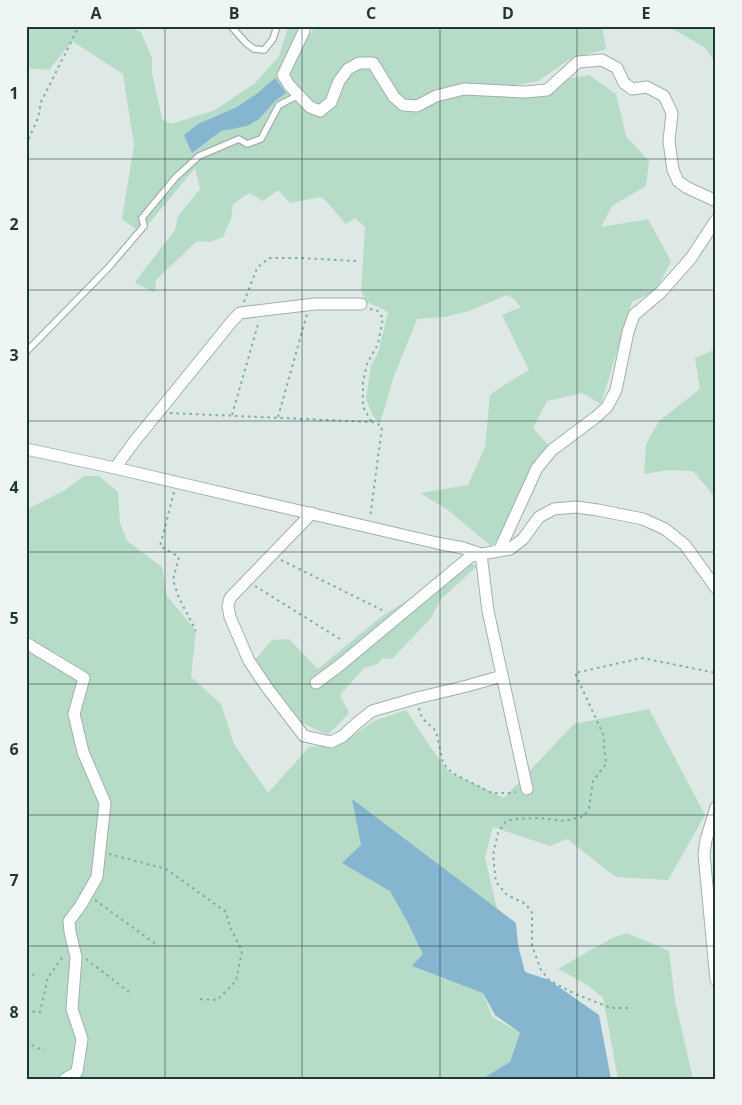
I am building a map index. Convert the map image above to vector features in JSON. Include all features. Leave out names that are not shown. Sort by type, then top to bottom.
[{"type":"street","points":[[304,28],[283,75],[310,107],[320,111],[330,102],[339,81],[348,69],[359,63],[373,63],[398,101],[403,105],[417,106],[436,96],[464,89],[525,92],[547,90],[578,62],[602,60],[617,68],[624,82],[632,89],[647,87],[664,96],[672,113],[669,140],[673,170],[678,181],[716,201]]},
{"type":"street","points":[[499,551],[538,468],[552,450],[607,407],[616,390],[628,332],[634,315],[661,292],[691,258],[716,220]]},
{"type":"street","points":[[115,468],[158,412],[240,313],[310,304],[362,304]]},
{"type":"street","points":[[26,449],[312,513],[463,548],[480,554]]},
{"type":"street","points":[[316,683],[471,556],[510,549],[523,539],[539,517],[554,509],[576,507],[598,510],[643,519],[665,529],[684,546],[716,588]]},
{"type":"street","points":[[312,513],[246,580],[230,598],[228,606],[230,617],[249,661],[304,736],[331,742],[343,736],[372,711],[502,676]]},
{"type":"street","points":[[480,554],[488,612],[527,789]]},
{"type":"street","points":[[26,643],[84,678],[74,714],[83,752],[105,803],[97,877],[69,921],[76,957],[72,1009],[82,1039],[77,1072],[65,1079]]},
{"type":"street","points":[[716,807],[706,840],[704,854],[716,980]]},
{"type":"lane","points":[[232,26],[246,43],[254,49],[264,50],[272,40],[277,26]]},
{"type":"lane","points":[[26,352],[109,267],[144,226],[142,218],[176,177],[199,156],[239,140],[247,144],[261,140],[278,105],[299,95]]},
{"type":"path","points":[[26,145],[38,118],[41,102],[79,26]]},
{"type":"path","points":[[240,313],[258,268],[269,258],[356,261]]},
{"type":"path","points":[[278,417],[310,304]]},
{"type":"path","points":[[362,304],[378,311],[383,318],[378,344],[367,364],[363,382],[363,407],[372,422]]},
{"type":"path","points":[[232,415],[262,310]]},
{"type":"path","points":[[158,412],[372,422],[378,424],[382,427],[369,527]]},
{"type":"path","points":[[177,482],[160,546],[179,557],[174,580],[179,598],[196,631]]},
{"type":"path","points":[[272,555],[397,618]]},
{"type":"path","points":[[246,580],[340,639]]},
{"type":"path","points":[[628,1008],[611,1008],[573,992],[549,980],[541,970],[532,946],[532,913],[526,904],[507,895],[496,882],[493,855],[498,833],[506,821],[515,818],[565,821],[584,816],[588,808],[593,781],[606,764],[604,741],[603,734],[576,673],[642,658],[716,672]]},
{"type":"path","points":[[417,698],[422,718],[436,732],[443,763],[452,773],[492,793],[512,794],[527,789]]},
{"type":"path","points":[[100,852],[166,869],[226,912],[230,927],[242,951],[236,981],[218,1000],[200,999]]},
{"type":"path","points":[[87,894],[158,945]]},
{"type":"path","points":[[26,898],[28,900],[26,903]]},
{"type":"path","points":[[26,1011],[40,1012],[48,977],[74,946],[129,992]]},
{"type":"path","points":[[26,973],[34,975]]},
{"type":"path","points":[[26,1042],[44,1052]]},
{"type":"green space","points":[[26,26],[125,26],[141,32],[152,58],[152,73],[162,119],[171,124],[215,110],[255,83],[279,56],[288,27],[312,33],[313,26],[602,26],[606,49],[570,59],[538,81],[488,90],[535,91],[556,81],[589,75],[616,94],[626,136],[649,161],[646,186],[612,206],[601,227],[648,219],[671,261],[656,291],[632,302],[601,404],[582,393],[547,401],[533,428],[550,447],[537,457],[513,514],[492,547],[448,510],[420,493],[468,485],[485,447],[490,395],[529,370],[502,315],[521,307],[514,299],[507,295],[469,311],[444,317],[417,319],[394,376],[380,423],[373,416],[366,399],[371,365],[378,353],[388,312],[366,301],[361,291],[365,227],[355,218],[346,224],[325,200],[320,197],[290,203],[278,190],[263,201],[249,193],[233,204],[231,219],[223,237],[210,242],[197,241],[156,280],[155,292],[139,285],[135,282],[175,230],[178,216],[200,189],[195,168],[141,233],[122,219],[134,145],[123,74],[72,41],[49,70],[26,68]]},
{"type":"green space","points":[[668,26],[716,26],[716,63],[704,47]]},
{"type":"green space","points":[[716,349],[715,497],[693,471],[668,470],[644,474],[646,444],[659,421],[700,389],[695,358]]},
{"type":"green space","points":[[84,476],[99,476],[118,492],[120,523],[127,541],[162,567],[167,596],[196,631],[191,677],[221,704],[234,744],[268,793],[309,747],[341,744],[374,721],[406,710],[449,772],[504,798],[574,724],[649,709],[705,815],[668,880],[616,877],[567,839],[550,846],[493,827],[485,858],[503,934],[483,993],[492,1017],[520,1033],[510,1062],[482,1079],[26,1079],[26,510],[65,490]]},
{"type":"green space","points":[[468,562],[477,566],[441,599],[431,618],[392,659],[383,658],[377,664],[364,668],[340,695],[349,713],[328,735],[302,723],[254,661],[272,640],[289,639],[318,669],[381,617]]},
{"type":"green space","points":[[627,933],[669,951],[675,1001],[693,1079],[618,1079],[603,998],[586,984],[558,969],[612,938]]},
{"type":"water","points":[[275,78],[286,93],[275,101],[259,119],[247,126],[221,131],[192,153],[184,135],[198,124],[237,107],[258,93]]},
{"type":"water","points":[[352,799],[516,923],[518,945],[525,972],[549,980],[599,1015],[611,1079],[482,1079],[510,1062],[520,1033],[495,1015],[483,993],[412,966],[423,954],[390,891],[342,863],[361,845]]}]
